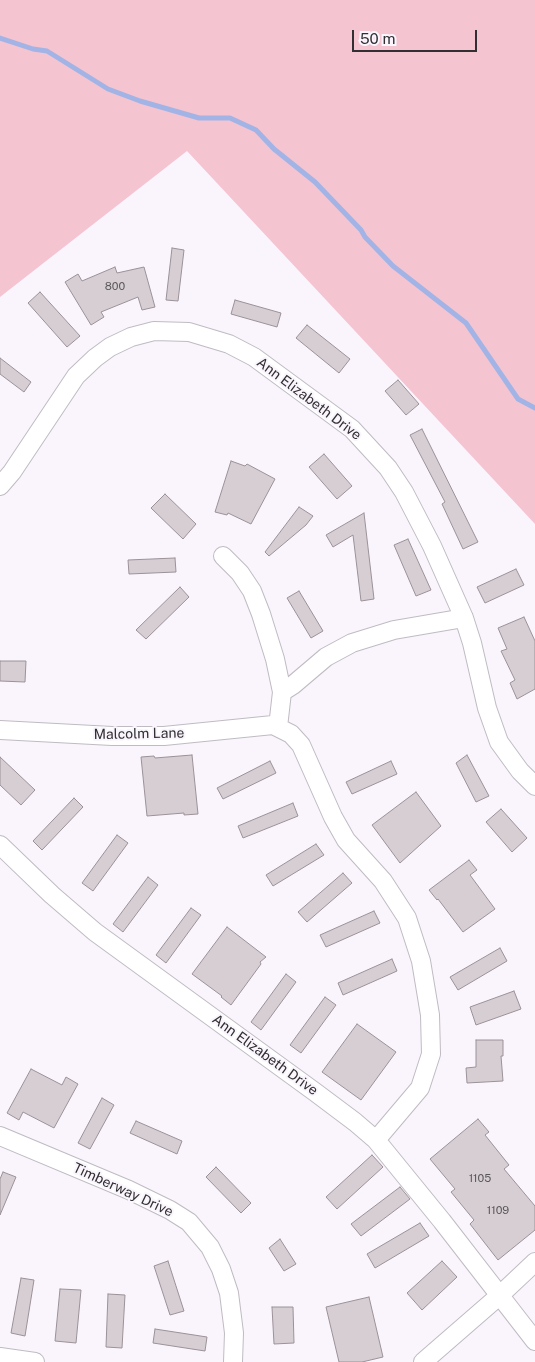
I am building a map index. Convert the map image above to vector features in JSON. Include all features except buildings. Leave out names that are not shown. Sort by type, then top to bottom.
[{"type":"street","name":"Ann Elizabeth Drive","points":[[0,486],[12,472],[76,376],[110,347],[131,337],[154,331],[189,332],[229,344],[254,357],[352,429],[388,468],[404,492],[432,546],[464,618],[493,727],[506,753],[535,786]]},
{"type":"street","points":[[223,556],[240,573],[252,591],[262,614],[282,692],[278,727],[291,734],[301,745],[333,818],[346,840],[383,881],[400,904],[407,918],[421,961],[430,1015],[431,1054],[420,1088],[376,1140]]},
{"type":"street","points":[[282,692],[326,657],[352,642],[394,630],[464,618]]},
{"type":"street","name":"Malcolm Lane","points":[[0,730],[112,736],[164,736],[266,725],[278,727]]},
{"type":"street","name":"Ann Elizabeth Drive","points":[[0,845],[52,895],[95,932],[323,1098],[376,1140],[442,1221],[535,1341]]},
{"type":"street","name":"Timberway Drive","points":[[0,1136],[129,1190],[170,1210],[189,1222],[210,1247],[222,1269],[229,1293],[234,1333],[233,1362]]},
{"type":"street","points":[[423,1362],[535,1262]]},
{"type":"street","points":[[0,1356],[35,1362]]},
{"type":"shaded area","points":[[0,0],[535,0],[535,524],[187,151],[0,297]]},
{"type":"waterway","points":[[0,38],[33,49],[47,51],[108,89],[140,101],[199,118],[230,118],[256,130],[274,149],[315,182],[393,266],[466,323],[518,399],[535,408]]}]
